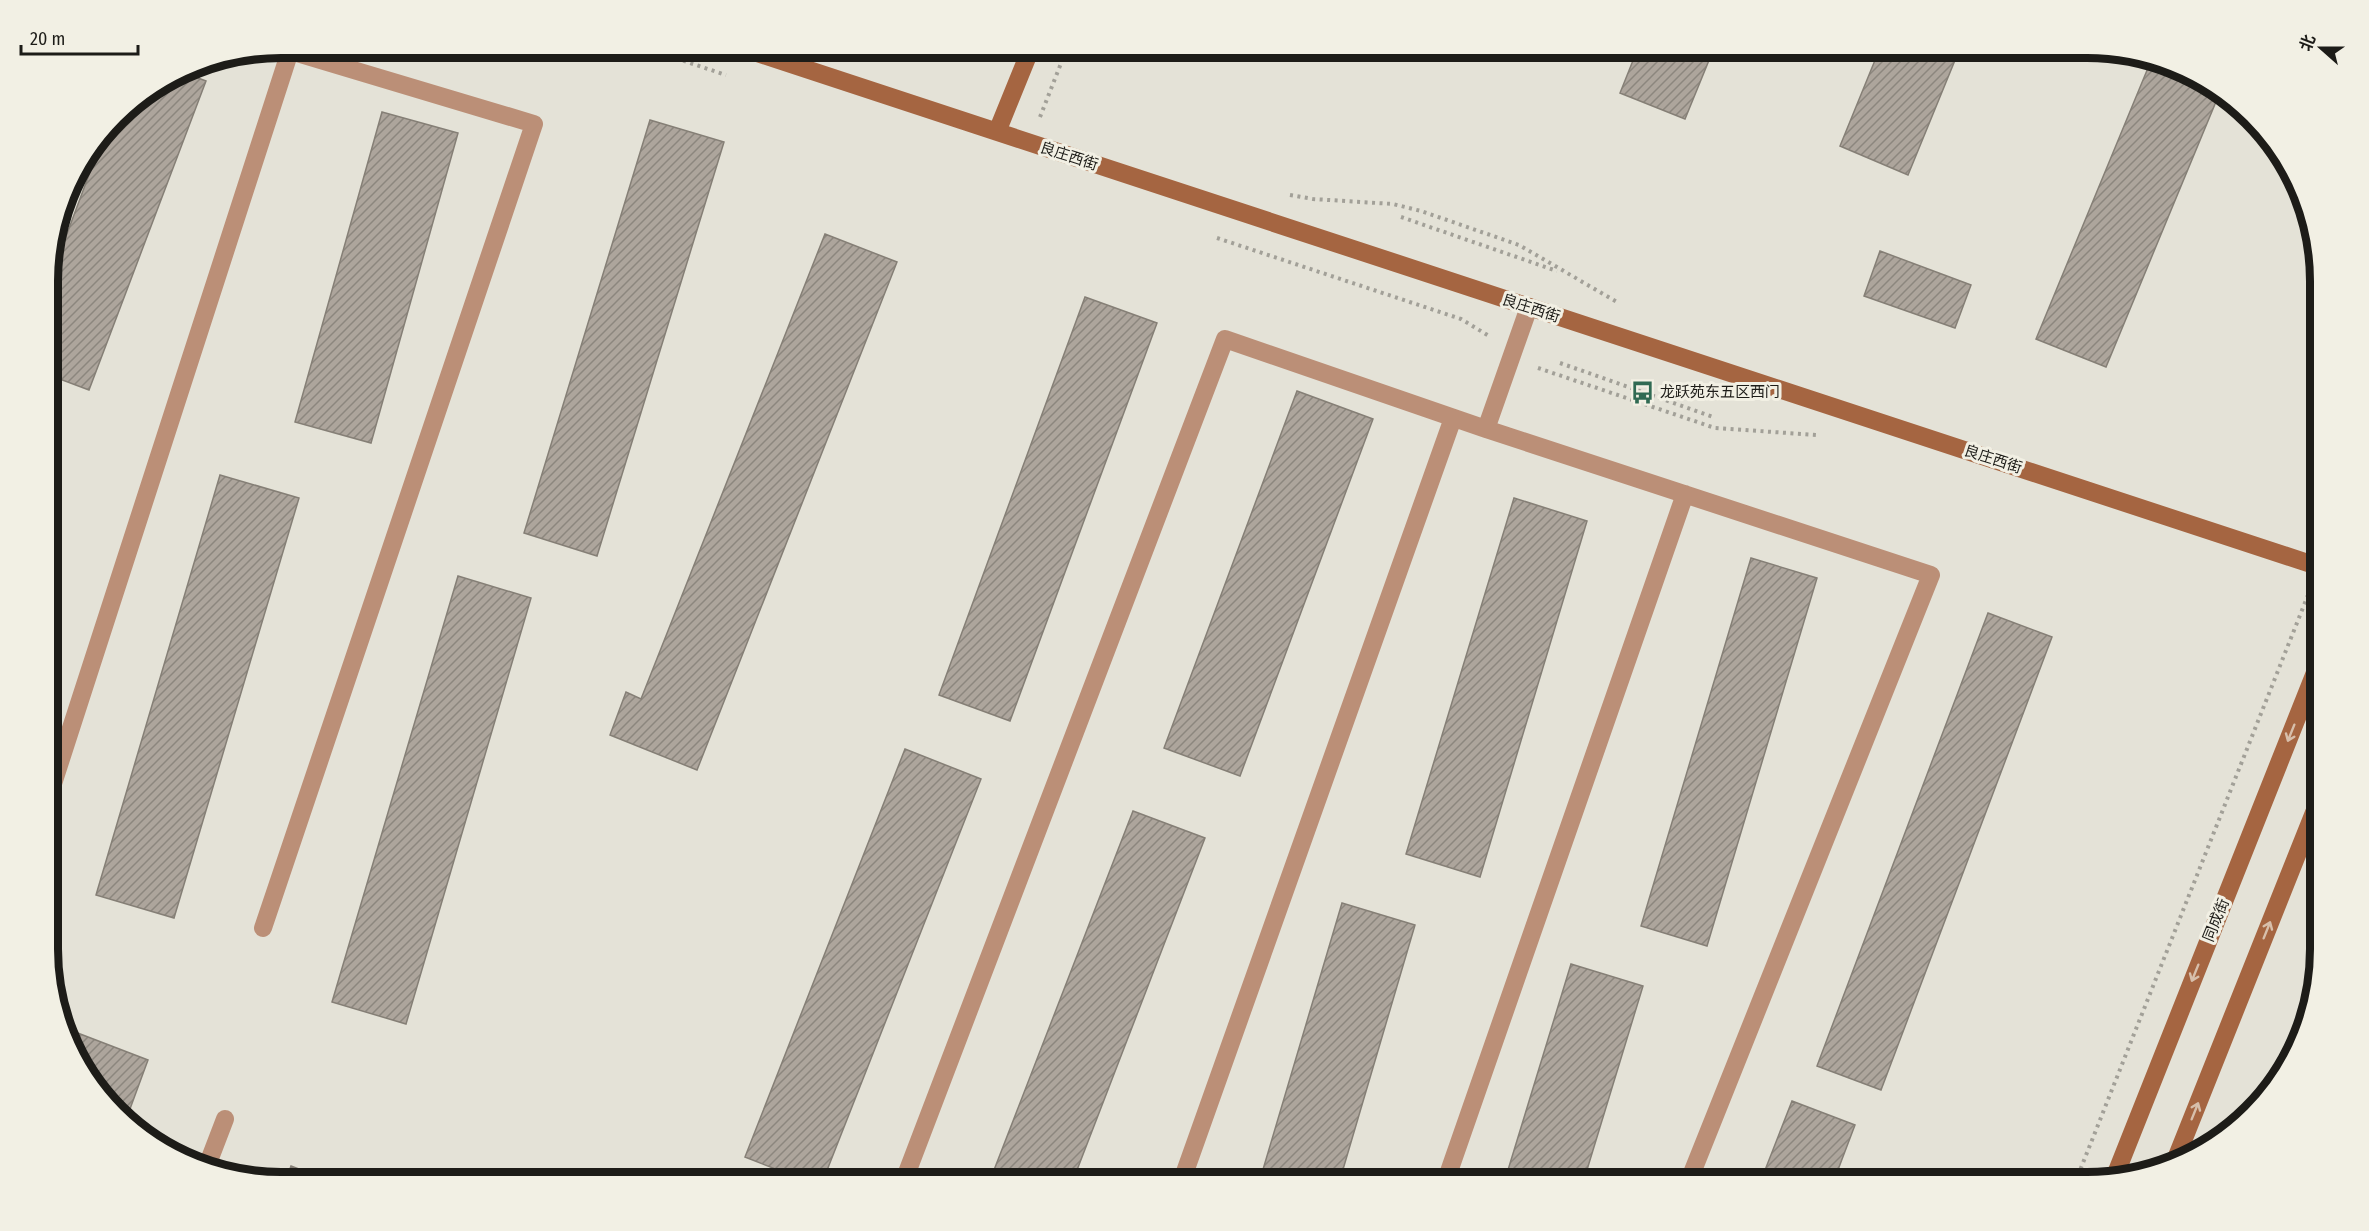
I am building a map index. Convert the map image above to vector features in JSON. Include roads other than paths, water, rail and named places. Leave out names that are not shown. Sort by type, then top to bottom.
[{"type":"street","name":"良庄西街","points":[[772,58],[2310,564]]},
{"type":"street","points":[[997,132],[1027,58]]},
{"type":"street","name":"同成街","points":[[2117,1171],[2310,685]]},
{"type":"street","points":[[2178,1154],[2310,820]]},
{"type":"lane","points":[[58,768],[285,58]]},
{"type":"lane","points":[[263,928],[534,124],[318,58]]},
{"type":"lane","points":[[1486,429],[1529,307]]},
{"type":"lane","points":[[907,1172],[1225,339],[1453,418],[1931,575],[1692,1172]]},
{"type":"lane","points":[[1185,1172],[1453,418]]},
{"type":"lane","points":[[1449,1172],[1685,494]]},
{"type":"lane","points":[[209,1161],[225,1119]]},
{"type":"place","name":"龙跃苑东五区西门","points":[[1642,392]]}]
